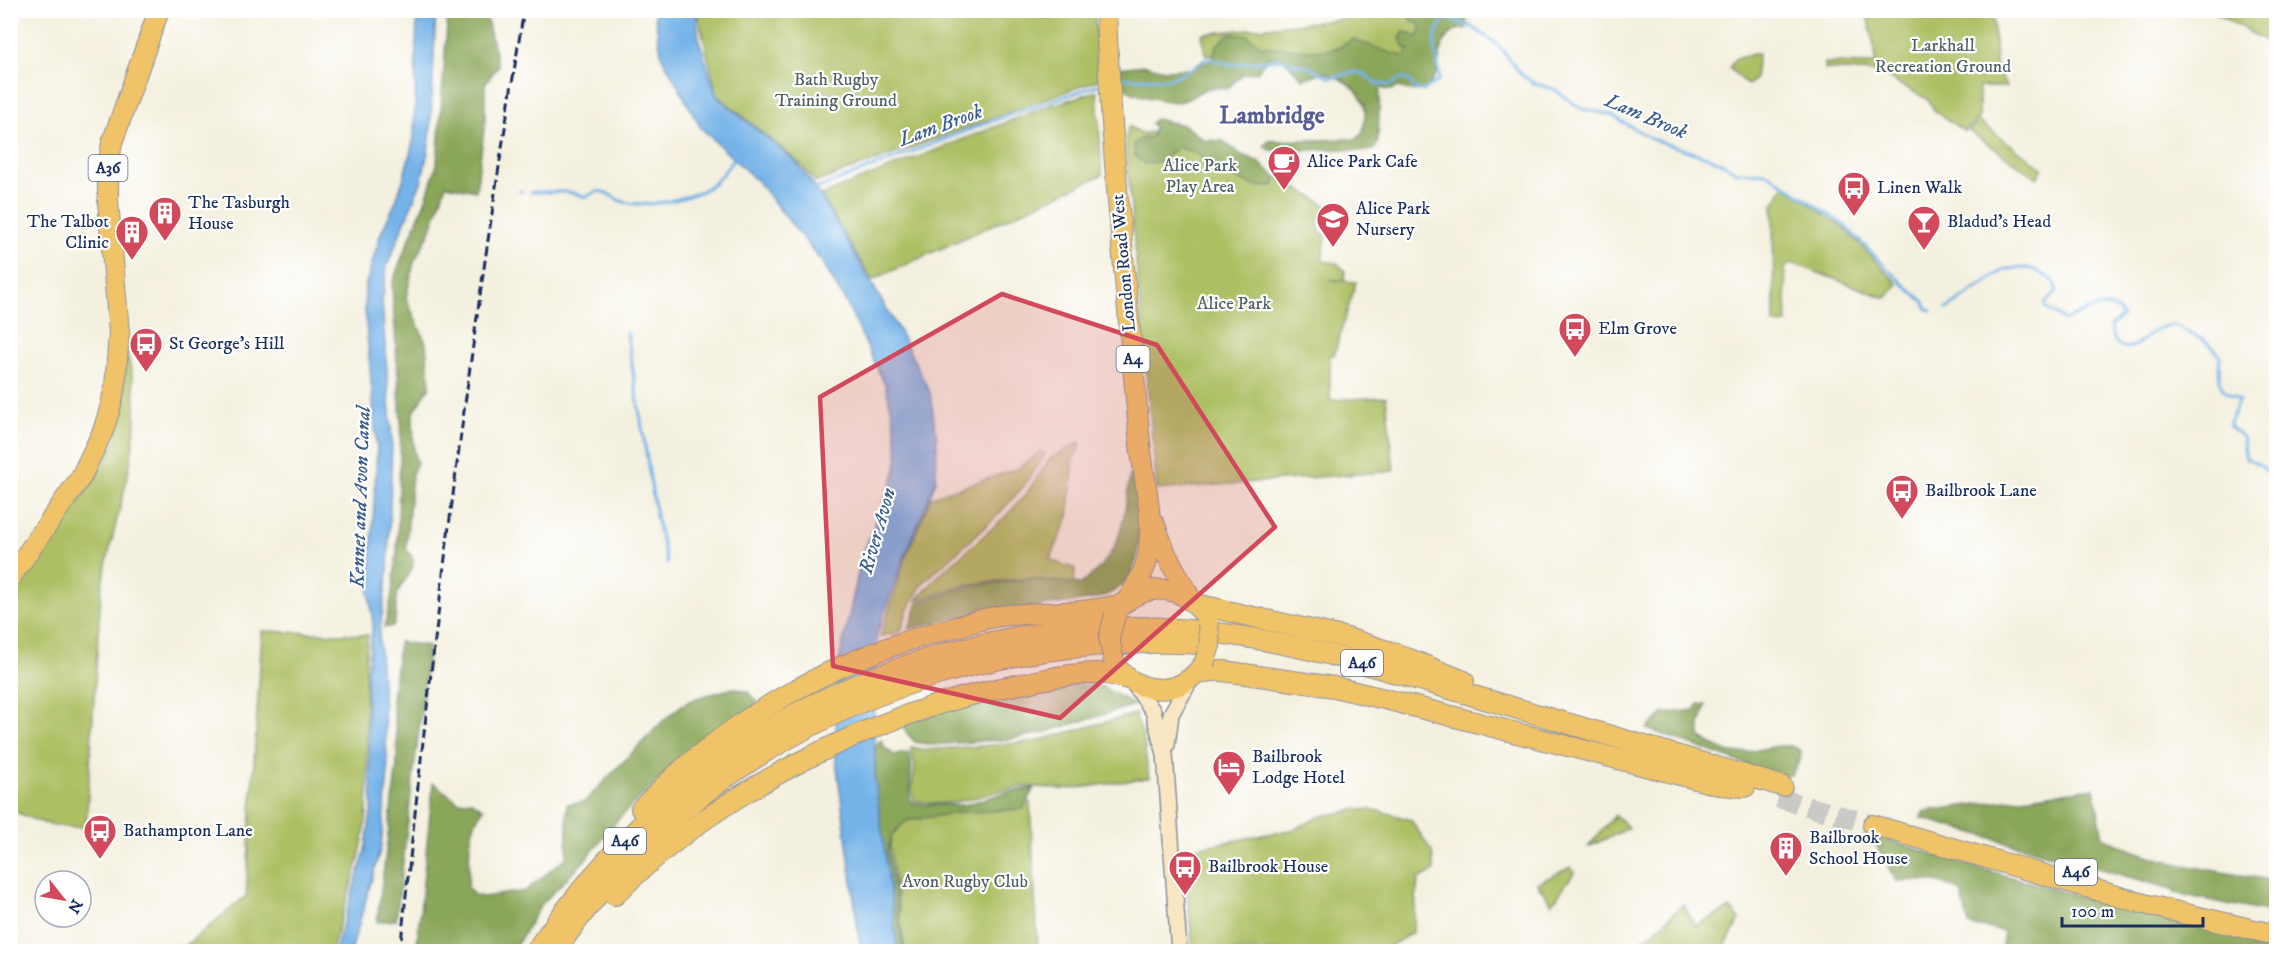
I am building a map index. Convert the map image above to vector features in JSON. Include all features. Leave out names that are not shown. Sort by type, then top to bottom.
[{"type":"highway","name":"A36","points":[[10,578],[81,477],[104,431],[109,412],[115,387],[119,333],[108,201],[108,167],[112,143],[159,10]]},
{"type":"highway","name":"London Road West","points":[[1106,10],[1111,136],[1139,433],[1149,509],[1148,556],[1143,574],[1121,607]]},
{"type":"highway","name":"London Road West","points":[[1149,509],[1166,554],[1194,602]]},
{"type":"highway","points":[[534,951],[572,888],[603,849],[681,771],[738,725],[776,700],[820,676],[922,635],[998,616],[1121,607],[1145,591],[1155,589],[1175,591],[1194,602],[1384,650],[1603,734]]},
{"type":"highway","name":"A4","points":[[1194,602],[1208,623],[1210,645],[1197,673]]},
{"type":"highway","name":"A4","points":[[1121,607],[1109,638],[1114,661],[1131,681]]},
{"type":"highway","name":"A46","points":[[534,951],[581,889],[651,816],[735,750],[803,710],[879,676],[932,667],[969,664],[1052,649],[1135,642],[1186,643],[1233,647],[1283,655],[1349,670],[1702,772],[1745,787],[1780,792],[1603,734],[1351,660],[1287,644],[1236,634],[1129,627],[1053,633],[993,643],[932,667],[825,718],[776,745],[698,799],[623,867],[555,951]]},
{"type":"highway","points":[[566,951],[596,915],[632,878],[669,847],[732,801],[840,742],[907,714],[990,689],[1051,678],[1098,673],[1156,690],[1180,686],[1197,673],[1219,670],[1334,687],[1709,782],[1745,787]]},
{"type":"highway","name":"A46","points":[[2277,922],[2178,901],[1875,819],[2148,905],[2277,934]]},
{"type":"street","points":[[1165,754],[1171,714],[1197,673]]},
{"type":"street","points":[[1131,681],[1154,711],[1165,754],[1179,951]]},
{"type":"highlighted area","points":[[1002,294],[1157,345],[1275,527],[1060,718],[833,666],[820,397]]},
{"type":"green space","points":[[448,11],[485,11],[498,66],[485,84],[485,122],[476,191],[446,185],[430,232],[414,262],[406,298],[426,343],[430,386],[413,414],[414,451],[417,463],[412,474],[406,549],[412,558],[413,565],[397,594],[396,617],[393,626],[384,628],[391,600],[397,553],[401,422],[392,286],[437,164]]},
{"type":"green space","name":"Bath Rugby Training Ground","points":[[697,11],[1095,11],[1098,80],[816,182],[797,161],[717,95]]},
{"type":"green space","points":[[1371,11],[1418,11],[1431,21],[1421,72],[1283,49],[1205,55],[1202,34],[1372,16]]},
{"type":"green space","points":[[1403,11],[1466,11],[1467,28],[1451,33],[1446,38],[1435,76],[1425,90],[1411,91],[1399,87],[1389,90],[1380,88],[1378,141],[1375,149],[1277,151],[1269,150],[1264,146],[1269,141],[1355,139],[1363,133],[1365,109],[1360,96],[1350,85],[1324,72],[1303,79],[1283,59],[1268,57],[1257,72],[1243,74],[1227,89],[1202,90],[1178,102],[1138,95],[1126,88],[1120,77],[1119,68],[1145,65],[1164,70],[1189,69],[1211,60],[1217,45],[1229,34],[1247,35],[1261,46],[1319,51],[1338,48],[1353,39],[1404,56],[1409,50],[1404,47],[1400,38],[1404,32],[1418,37],[1421,29],[1420,24],[1414,22]]},
{"type":"green space","name":"Larkhall Recreation Ground","points":[[1866,11],[1993,11],[1996,65],[2007,87],[1979,87],[1979,117],[1965,132],[1935,111],[1927,99],[1877,72],[1825,69],[1825,63],[1875,64],[1875,50]]},
{"type":"green space","points":[[2212,11],[2276,11],[2276,47]]},
{"type":"green space","points":[[1758,53],[1755,79],[1748,85],[1729,68],[1735,59]]},
{"type":"green space","points":[[1097,91],[1102,175],[872,280],[821,195],[1043,108]]},
{"type":"green space","points":[[1155,119],[1184,125],[1204,140],[1223,141],[1240,154],[1257,161],[1275,176],[1275,185],[1264,187],[1252,185],[1202,157],[1178,147],[1161,161],[1145,164],[1135,156],[1134,144],[1142,138],[1152,137],[1154,127],[1151,123]]},
{"type":"green space","points":[[1978,121],[2043,168],[2037,178],[1969,131]]},
{"type":"green space","name":"Alice Park","points":[[1130,127],[1141,133],[1159,132],[1279,178],[1328,206],[1317,222],[1320,231],[1326,236],[1322,261],[1337,263],[1345,271],[1344,280],[1329,280],[1356,282],[1334,355],[1330,355],[1330,400],[1386,397],[1394,471],[1157,490],[1125,141]]},
{"type":"green space","points":[[1784,185],[1845,229],[1898,284],[1886,298],[1792,263],[1785,268],[1787,323],[1774,324],[1773,205]]},
{"type":"green space","points":[[11,311],[18,315],[11,350]]},
{"type":"green space","points":[[125,348],[133,378],[134,439],[101,591],[86,827],[57,826],[29,818],[11,809],[11,595],[93,482],[116,440],[124,404]]},
{"type":"green space","points":[[1080,442],[1080,448],[1074,457],[1068,519],[1050,560],[1076,569],[1073,585],[1030,578],[968,584],[917,600],[939,575],[1006,516],[1026,494],[1050,459]]},
{"type":"green space","points":[[1040,452],[1045,454],[1023,487],[997,516],[923,583],[907,611],[901,632],[880,637],[905,559],[931,497],[1017,469]]},
{"type":"green space","points":[[1134,474],[1138,513],[1138,551],[1134,568],[1125,582],[1110,593],[1089,600],[970,615],[909,629],[918,602],[969,586],[1032,579],[1081,584],[1095,572],[1113,549],[1119,536],[1130,475]]},
{"type":"green space","points":[[262,631],[368,635],[365,700],[368,787],[365,827],[358,863],[332,951],[184,951],[185,946],[246,896]]},
{"type":"green space","points":[[399,642],[429,646],[396,920],[377,922],[397,765],[397,740],[392,700]]},
{"type":"green space","points":[[1078,685],[1101,686],[1135,705],[1043,733],[1011,739],[931,745],[915,742],[905,731],[904,724],[967,704],[1035,690]]},
{"type":"green space","points":[[734,688],[748,692],[759,703],[662,777],[621,816],[584,861],[541,905],[513,951],[416,952],[433,783],[459,802],[470,800],[484,809],[474,826],[469,857],[468,888],[474,895],[483,897],[525,891],[567,857],[567,804],[584,802],[664,720],[682,705],[699,697]]},
{"type":"green space","points":[[1699,704],[1706,705],[1700,724],[1700,737],[1720,749],[1733,753],[1779,746],[1795,747],[1801,751],[1800,760],[1791,775],[1782,776],[1762,770],[1647,729],[1662,714],[1695,710]]},
{"type":"green space","points":[[1135,714],[1143,736],[1149,778],[1065,789],[1024,787],[956,802],[929,803],[914,800],[912,789],[915,767],[911,747],[926,750],[1033,742]]},
{"type":"green space","points":[[881,740],[885,748],[894,755],[909,753],[911,802],[926,805],[964,805],[1005,793],[1034,788],[1023,809],[955,813],[906,821],[892,835],[888,851],[904,951],[893,951],[865,755]]},
{"type":"green space","points":[[2094,788],[2103,837],[2145,855],[2166,861],[2276,881],[2276,914],[2174,893],[2175,890],[1921,818],[1923,812],[1927,811]]},
{"type":"green space","name":"Avon Rugby Club","points":[[1030,802],[1038,951],[905,951],[886,822]]},
{"type":"green space","points":[[1358,809],[1380,811],[1411,820],[1432,852],[1434,871],[1418,879],[1413,932],[1382,951],[1193,951],[1183,850],[1295,829],[1319,817]]},
{"type":"green space","points":[[1615,815],[1629,828],[1588,847]]},
{"type":"green space","points":[[1870,834],[2072,894],[2276,946],[2276,951],[2001,951],[2004,931],[1969,925],[1961,892],[1938,883],[1896,881]]},
{"type":"green space","points":[[1571,867],[1574,873],[1552,904],[1537,883]]},
{"type":"green space","points":[[1683,904],[1695,926],[1730,908],[1740,919],[1722,951],[1624,951],[1653,933]]},
{"type":"water","points":[[417,11],[436,11],[430,139],[421,182],[387,266],[382,303],[392,441],[388,570],[379,638],[388,772],[381,847],[351,951],[335,951],[365,851],[372,807],[366,679],[373,624],[369,592],[377,450],[365,287],[381,233],[403,180],[414,138]]},
{"type":"water","name":"River Avon","points":[[654,11],[696,11],[699,40],[717,97],[796,162],[816,188],[900,332],[930,393],[937,438],[936,481],[903,560],[877,634],[874,710],[875,780],[898,951],[861,951],[836,760],[836,674],[862,556],[895,474],[898,455],[894,421],[886,387],[848,306],[822,262],[757,181],[701,128],[662,57]]},
{"type":"waterway","name":"Lam Brook","points":[[1119,78],[1170,79],[1207,58],[1233,65],[1279,59],[1314,69],[1330,78],[1356,72],[1364,74],[1378,84],[1390,85],[1402,78],[1410,81],[1414,88],[1423,91],[1439,80],[1435,37],[1444,18],[1469,25],[1499,46],[1521,74],[1533,83],[1554,89],[1580,108],[1611,115],[1652,139],[1716,160],[1737,172],[1767,173],[1843,224],[1924,302],[1927,309],[1931,310]]},
{"type":"waterway","name":"Lam Brook","points":[[813,190],[984,124],[1098,85]]},
{"type":"waterway","points":[[531,192],[569,192],[586,197],[593,193],[603,192],[624,202],[658,203],[683,198],[706,189],[717,180],[735,158]]},
{"type":"waterway","name":"Lam Brook","points":[[1947,309],[2005,269],[2026,268],[2035,270],[2053,280],[2057,291],[2045,304],[2046,308],[2065,320],[2104,306],[2117,310],[2122,316],[2111,326],[2114,340],[2120,346],[2137,345],[2163,327],[2173,325],[2181,328],[2209,344],[2220,356],[2219,374],[2222,388],[2239,400],[2230,426],[2242,437],[2246,458],[2262,466],[2270,475],[2276,475]]},
{"type":"waterway","points":[[627,333],[656,516],[667,563]]},
{"type":"tunnel","points":[[1778,798],[1873,825]]},
{"type":"railway","points":[[400,952],[455,480],[487,245],[524,10]]},
{"type":"place","name":"Alice Park Cafe","points":[[1284,191]]},
{"type":"place","name":"Linen Walk","points":[[1854,217]]},
{"type":"place","name":"The Tasburgh House","points":[[165,242]]},
{"type":"place","name":"Alice Park Nursery","points":[[1333,248]]},
{"type":"place","name":"Bladud's Head","points":[[1924,251]]},
{"type":"place","name":"The Talbot Clinic","points":[[132,261]]},
{"type":"place","name":"Elm Grove","points":[[1575,358]]},
{"type":"place","name":"St George's Hill","points":[[146,373]]},
{"type":"place","name":"Bailbrook Lane","points":[[1902,520]]},
{"type":"place","name":"Bailbrook Lodge Hotel","points":[[1229,796]]},
{"type":"place","name":"Bathampton Lane","points":[[100,860]]},
{"type":"place","name":"Bailbrook School House","points":[[1786,877]]},
{"type":"place","name":"Bailbrook House","points":[[1185,896]]},
{"type":"district","name":"Lambridge","points":[[1272,116]]},
{"type":"park label","name":"Alice Park Play Area","points":[[1200,176]]},
{"type":"water label","name":"Kennet and Avon Canal","points":[[361,497]]}]
